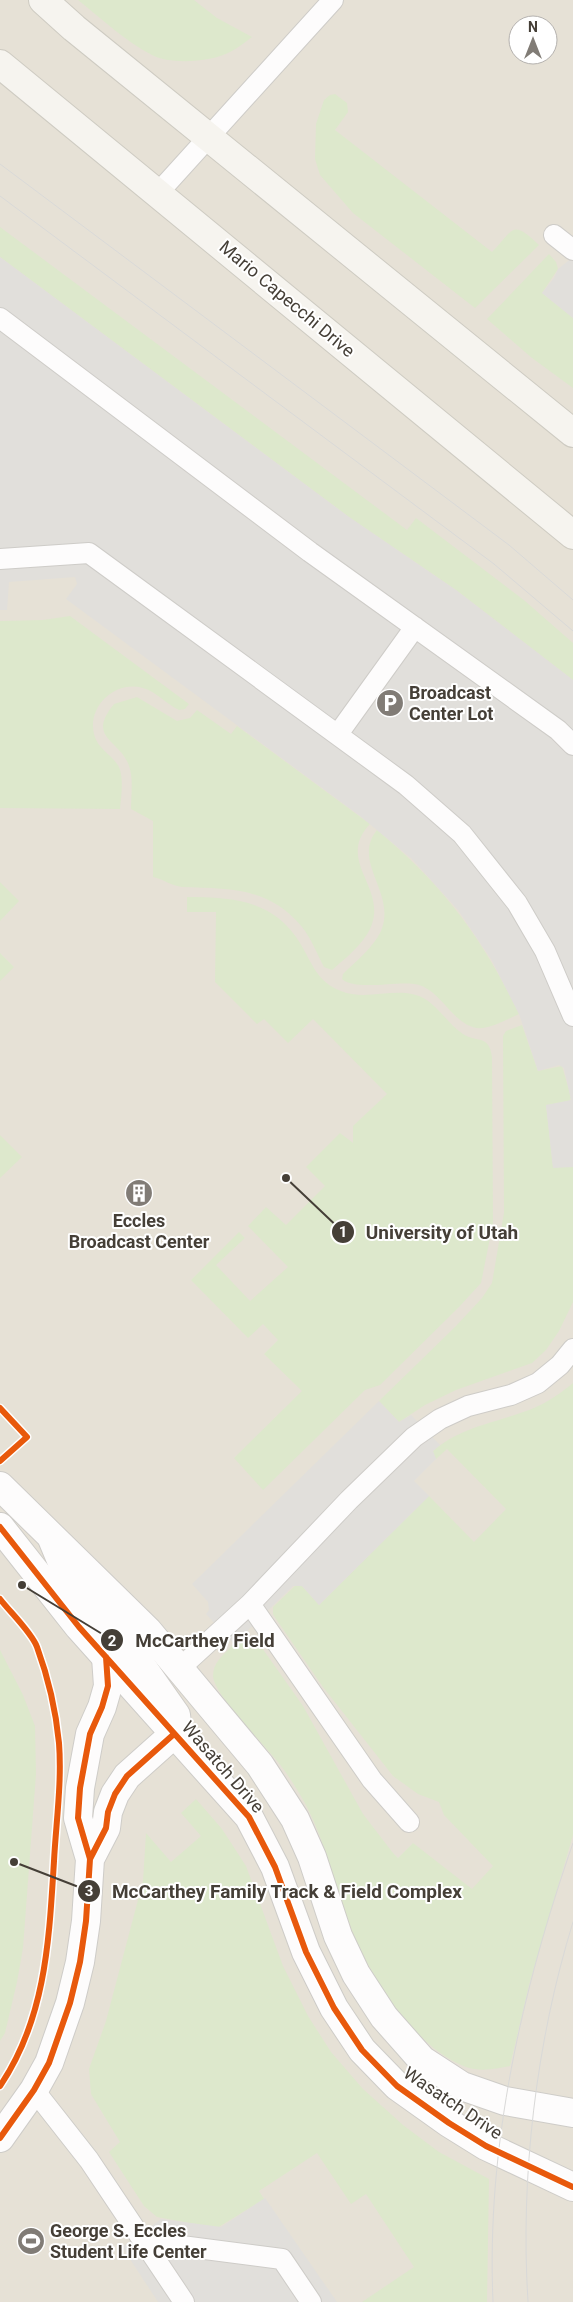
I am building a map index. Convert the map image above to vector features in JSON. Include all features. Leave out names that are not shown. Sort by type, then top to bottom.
[{"type":"main road","points":[[43,0],[74,28],[573,433]]},
{"type":"main road","name":"Mario Capecchi Drive","points":[[0,64],[573,535]]},
{"type":"street","name":"Wasatch Drive","points":[[0,1486],[148,1632],[260,1765],[295,1819],[312,1857],[338,1936],[356,1974],[384,2018],[422,2060],[462,2086],[505,2101],[573,2113]]},
{"type":"street","name":"Wasatch Drive","points":[[0,1527],[44,1584],[106,1657],[249,1817],[275,1867],[306,1952],[334,2008],[362,2050],[397,2086],[449,2123],[486,2146],[573,2187]]},
{"type":"street","points":[[53,1540],[70,1582],[129,1648],[176,1715],[177,1724],[174,1734],[127,1776],[115,1794],[108,1812],[106,1828],[90,1859]]},
{"type":"street","points":[[0,2138],[34,2090],[49,2063],[70,2003],[80,1962],[86,1921],[90,1859],[78,1818],[79,1796],[86,1751],[108,1686],[106,1657]]},
{"type":"lane","points":[[158,193],[333,0]]},
{"type":"lane","points":[[554,235],[573,250]]},
{"type":"lane","points":[[0,318],[310,552],[558,730],[573,745]]},
{"type":"lane","points":[[0,559],[89,553],[338,734],[413,791],[462,834],[517,903],[545,951],[573,1016]]},
{"type":"lane","points":[[338,734],[415,627]]},
{"type":"lane","points":[[179,1669],[250,1604],[349,1500],[414,1437],[440,1419],[468,1406],[511,1394],[538,1383],[560,1366],[573,1348]]},
{"type":"lane","points":[[250,1604],[372,1780],[409,1822]]},
{"type":"lane","points":[[34,2090],[89,2160],[184,2302]]},
{"type":"lane","points":[[143,2241],[282,2259],[311,2302]]},
{"type":"shaded area","points":[[0,0],[573,0],[573,2302],[0,2302]]},
{"type":"shaded area","name":"Broadcast Center Lot","points":[[0,257],[349,517],[456,590],[573,680],[573,1167],[553,1168],[546,1105],[571,1100],[564,1068],[559,1065],[538,1071],[519,1014],[491,959],[458,910],[412,859],[360,816],[66,599],[77,584],[75,577],[9,582],[7,610],[0,610]]},
{"type":"shaded area","points":[[573,257],[573,318],[542,293],[554,278],[558,269]]},
{"type":"shaded area","points":[[379,1401],[399,1422],[411,1415],[440,1445],[433,1451],[436,1459],[414,1481],[429,1496],[319,1605],[302,1586],[293,1586],[234,1644],[206,1614],[209,1610],[208,1602],[192,1584]]},
{"type":"shaded area","points":[[265,2198],[337,2302],[158,2302],[122,2247],[161,2219],[221,2227]]},
{"type":"green space","points":[[78,0],[194,0],[217,18],[252,37],[233,50],[213,58],[191,61],[169,60],[152,55],[132,43]]},
{"type":"green space","points":[[335,94],[347,103],[348,112],[335,130],[492,252],[513,230],[523,232],[539,245],[475,308],[353,213],[320,175],[315,159],[316,124],[324,100],[330,95]]},
{"type":"green space","points":[[0,227],[407,530],[416,518],[525,601],[573,643],[573,680],[456,590],[349,517],[0,257]]},
{"type":"green space","points":[[549,254],[556,262],[558,269],[542,293],[573,318],[573,388],[532,358],[487,319]]},
{"type":"green space","points":[[70,616],[189,704],[185,709],[179,710],[148,690],[133,687],[123,688],[114,692],[99,705],[93,724],[94,734],[99,744],[113,759],[121,772],[120,809],[0,808],[0,621],[43,620]]},
{"type":"green space","points":[[137,697],[177,721],[190,718],[197,710],[231,734],[237,726],[370,824],[361,837],[358,849],[359,861],[372,897],[374,910],[372,924],[360,943],[332,970],[324,967],[302,927],[276,904],[247,892],[216,888],[182,887],[153,877],[153,821],[131,809],[132,780],[130,768],[123,755],[107,737],[103,724],[106,715],[114,704]]},
{"type":"green space","points":[[377,830],[422,871],[459,914],[475,936],[505,986],[519,1014],[488,1027],[473,1027],[464,1023],[433,993],[424,987],[406,983],[366,985],[348,983],[342,979],[343,974],[374,943],[381,931],[384,917],[383,904],[369,854],[370,842]]},
{"type":"green space","points":[[0,882],[19,901],[0,921]]},
{"type":"green space","points":[[187,897],[236,900],[265,910],[290,929],[316,971],[326,983],[350,994],[407,993],[423,998],[435,1007],[457,1030],[468,1037],[485,1042],[492,1057],[493,1223],[481,1283],[380,1385],[365,1390],[263,1490],[234,1458],[302,1391],[264,1354],[278,1340],[263,1324],[248,1338],[191,1280],[239,1232],[245,1238],[216,1265],[250,1301],[288,1267],[248,1226],[266,1207],[286,1225],[325,1186],[306,1167],[340,1133],[353,1143],[353,1126],[387,1094],[313,1019],[288,1043],[264,1019],[257,1024],[215,982],[216,912],[187,912]]},
{"type":"green space","points":[[0,953],[14,967],[0,981]]},
{"type":"green space","points":[[522,1025],[538,1071],[562,1066],[571,1097],[569,1102],[546,1105],[553,1167],[573,1167],[573,1302],[559,1331],[546,1350],[532,1363],[456,1390],[425,1405],[399,1422],[379,1401],[455,1327],[482,1298],[492,1283],[504,1213],[503,1036],[506,1031]]},
{"type":"green space","points":[[0,1135],[22,1157],[0,1178]]},
{"type":"green space","points":[[573,1383],[573,1835],[529,1985],[510,2066],[482,2070],[466,2067],[448,2058],[430,2045],[397,2010],[383,1990],[360,1950],[352,1931],[326,1853],[307,1807],[282,1767],[230,1707],[216,1684],[213,1671],[218,1660],[238,1640],[244,1637],[255,1638],[303,1706],[363,1814],[393,1853],[398,1858],[413,1843],[472,1889],[493,1866],[444,1815],[439,1802],[418,1794],[393,1776],[323,1687],[276,1619],[273,1614],[273,1607],[296,1585],[302,1586],[319,1605],[429,1496],[474,1542],[506,1509],[447,1449],[436,1459],[433,1451],[468,1430],[539,1406]]},
{"type":"green space","points":[[0,1650],[23,1695],[35,1726],[36,1774],[23,1948],[5,2033],[0,2041]]},
{"type":"green space","points":[[196,1799],[222,1829],[246,1866],[283,1966],[308,2016],[331,2052],[363,2089],[403,2125],[439,2152],[489,2179],[487,2302],[362,2302],[414,2267],[366,2194],[351,2204],[317,2153],[259,2191],[264,2199],[217,2228],[157,2217],[144,2206],[109,2152],[120,2142],[91,2094],[89,2069],[106,2021],[143,1881],[146,1833],[171,1862],[201,1836],[181,1813]]},
{"type":"tram line","points":[[0,164],[509,545],[573,600]]},
{"type":"tram line","points":[[0,196],[494,564],[573,631]]},
{"type":"tram line","points":[[493,2302],[492,2243],[495,2185],[511,2069],[523,2011],[538,1955],[573,1843]]},
{"type":"tram line","points":[[528,2302],[526,2207],[534,2110],[549,2014],[573,1922]]},
{"type":"cycle path","points":[[0,1408],[27,1437],[0,1461]]},
{"type":"cycle path","points":[[0,1527],[79,1627],[249,1817],[275,1867],[306,1952],[334,2008],[362,2050],[397,2086],[449,2123],[486,2146],[573,2187]]},
{"type":"cycle path","points":[[0,1599],[31,1635],[41,1658],[56,1719],[60,1773],[50,1920],[42,1978],[36,2006],[27,2033],[15,2060],[0,2086]]},
{"type":"cycle path","points":[[0,2138],[34,2090],[49,2063],[70,2003],[80,1962],[86,1921],[90,1859],[78,1818],[80,1788],[90,1734],[102,1707],[108,1686],[106,1657]]},
{"type":"cycle path","points":[[90,1859],[106,1828],[108,1812],[115,1794],[127,1776],[174,1734]]},
{"type":"place","name":"Broadcast Center Lot","points":[[390,703]]},
{"type":"place","name":"University of Utah","points":[[286,1178]]},
{"type":"place","name":"Eccles Broadcast Center","points":[[139,1193]]},
{"type":"place","name":"McCarthey Field","points":[[22,1585]]},
{"type":"place","name":"McCarthey Family Track & Field Complex","points":[[14,1862]]},
{"type":"place","name":"George S. Eccles Student Life Center","points":[[31,2241]]}]
